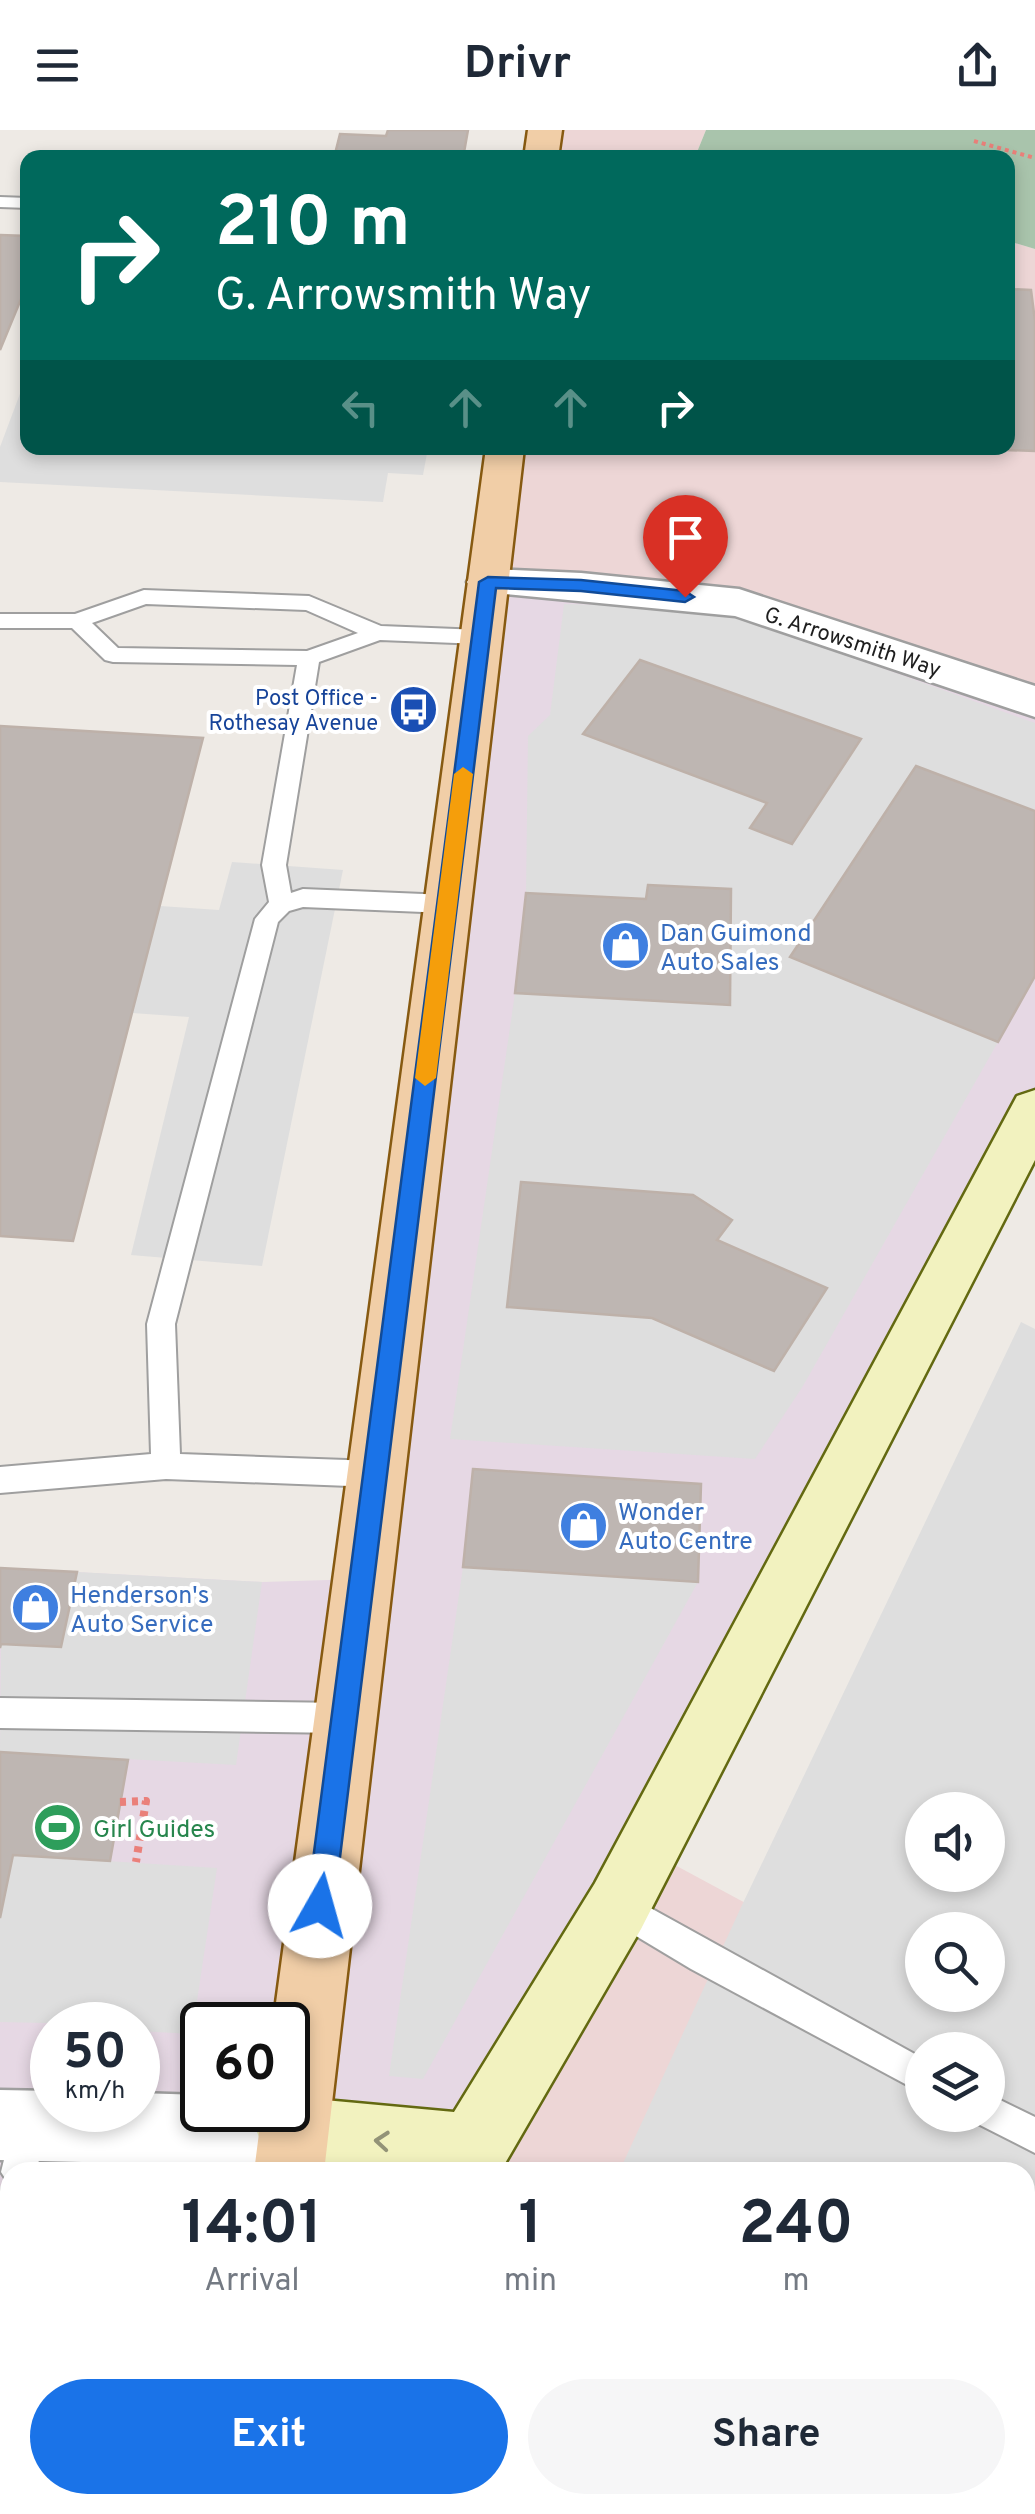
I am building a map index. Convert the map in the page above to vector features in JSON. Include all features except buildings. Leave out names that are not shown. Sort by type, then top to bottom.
[{"type":"main road","points":[[504,455],[288,2159],[468,2161],[618,1906],[1035,1110]]},
{"type":"street","name":"G. Arrowsmith Way","points":[[488,582],[581,586],[740,603],[1035,702]]},
{"type":"street","points":[[16,2141],[288,2159]]},
{"type":"lane","points":[[0,621],[77,620],[144,597],[309,603],[378,632],[480,638]]},
{"type":"lane","points":[[77,620],[114,655],[308,658],[378,632]]},
{"type":"lane","points":[[281,904],[274,864],[308,658]]},
{"type":"lane","points":[[166,1466],[162,1324],[267,919],[281,904],[302,898],[447,904]]},
{"type":"lane","points":[[0,1480],[166,1466],[375,1474]]},
{"type":"lane","points":[[0,1713],[344,1718]]},
{"type":"lane","points":[[618,1906],[905,2067]]},
{"type":"lane","points":[[1005,2120],[1035,2136]]},
{"type":"path","points":[[974,141],[1006,150]]},
{"type":"path","points":[[120,1802],[146,1802],[136,1862]]},
{"type":"shaded area","points":[[545,130],[706,130],[698,150],[542,150]]},
{"type":"shaded area","points":[[1015,243],[1035,249],[1035,702],[488,582],[504,455],[1015,455]]},
{"type":"shaded area","points":[[20,394],[20,455],[427,455],[423,475],[388,473],[383,502],[0,482],[0,447]]},
{"type":"shaded area","points":[[488,582],[658,593],[1035,702],[1035,1110],[472,2149],[292,2133],[285,2162],[0,2162],[0,1568],[262,1582],[362,1579]]},
{"type":"shaded area","points":[[564,604],[715,608],[1035,723],[1035,811],[916,767],[790,956],[998,1042],[803,1386],[755,1459],[450,1439],[515,993],[730,1004],[731,889],[648,885],[646,899],[526,893],[528,736],[550,715]],"holes":[[[641,660],[860,739],[792,844],[751,828],[767,803],[584,735]],[[521,1182],[693,1195],[732,1220],[717,1240],[826,1288],[774,1371],[652,1318]]]},
{"type":"shaded area","points":[[232,862],[343,870],[262,1266],[131,1255],[189,1017],[132,1013],[160,906],[219,910]]},
{"type":"shaded area","points":[[1021,1322],[1035,1329],[1035,2162],[624,2162]]},
{"type":"shaded area","points":[[463,1567],[698,1582],[423,2079],[389,2076]]},
{"type":"shaded area","points":[[77,1572],[262,1582],[236,1765],[0,1752],[1,1644],[61,1647]]},
{"type":"shaded area","points":[[647,1850],[905,1989],[905,2012],[948,2012],[985,2032],[905,2032],[905,2132],[1005,2132],[1005,2043],[1035,2059],[1035,2162],[471,2162]]},
{"type":"shaded area","points":[[13,1855],[217,1868],[197,2002],[180,2002],[180,2033],[160,2032],[160,2002],[30,2002],[30,2023],[0,2022],[0,1918]]},
{"type":"green space","points":[[706,130],[1035,130],[1035,249],[1015,243],[1015,150],[698,150]]},
{"type":"slow traffic","points":[[425,1078],[463,774]]},
{"type":"place","name":"Post Office - Rothesay Avenue","points":[[413,710]]},
{"type":"place","name":"Dan Guimond Auto Sales","points":[[625,946]]},
{"type":"place","name":"Wonder Auto Centre","points":[[583,1525]]},
{"type":"place","name":"Henderson's Auto Service","points":[[35,1608]]},
{"type":"place","name":"Girl Guides","points":[[58,1828]]},
{"type":"route","points":[[320,1906],[488,582],[581,586],[685,597]]}]
